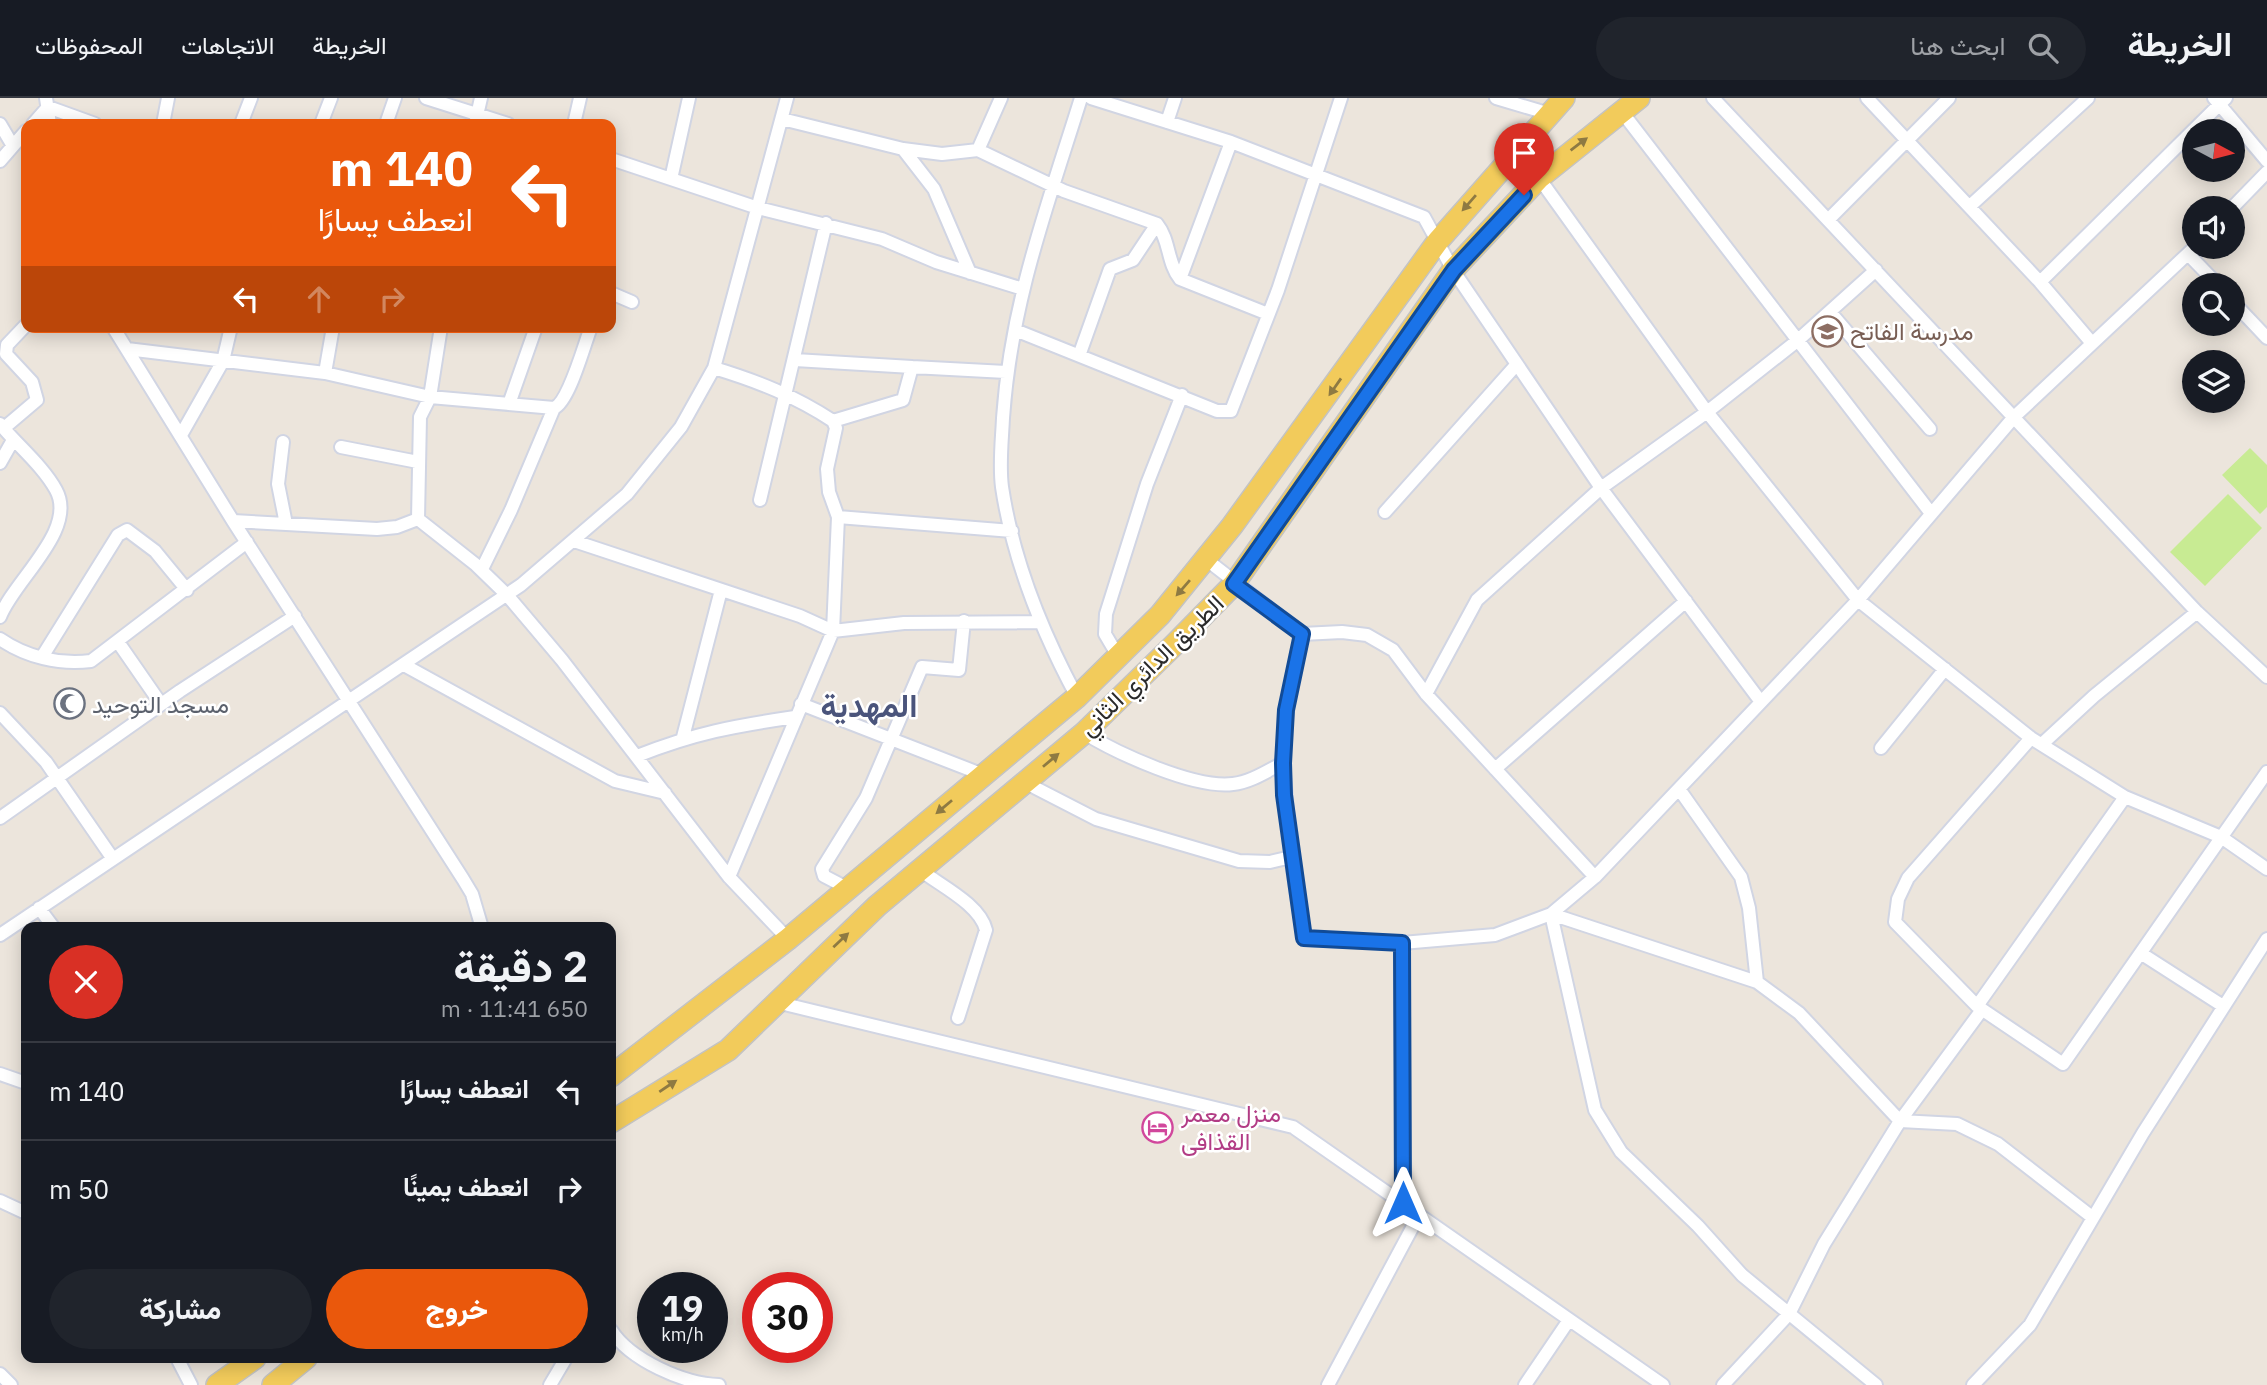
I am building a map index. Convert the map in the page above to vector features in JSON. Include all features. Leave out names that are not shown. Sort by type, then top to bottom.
[{"type":"main road","name":"الطريق الدائري الثاني","points":[[616,1072],[849,889],[981,775],[1077,697],[1160,615],[1207,560],[1325,402],[1438,241],[1564,98]]},
{"type":"main road","name":"الطريق الدائري الثاني","points":[[616,1119],[728,1050],[919,869],[1084,733],[1234,584],[1454,270],[1539,178],[1639,98]]},
{"type":"main road","points":[[217,1385],[249,1363]]},
{"type":"main road","points":[[273,1385],[300,1363]]},
{"type":"street","points":[[164,119],[168,98]]},
{"type":"street","points":[[243,119],[251,98]]},
{"type":"street","points":[[323,119],[331,98]]},
{"type":"street","points":[[388,119],[395,98]]},
{"type":"street","points":[[426,98],[476,119],[481,98]]},
{"type":"street","points":[[575,119],[580,98]]},
{"type":"street","points":[[671,179],[689,98]]},
{"type":"street","points":[[0,934],[507,595],[627,494],[657,461],[681,427],[714,368],[787,98]]},
{"type":"street","points":[[978,150],[1001,98]]},
{"type":"street","points":[[1077,697],[1039,622],[1012,531],[1002,486],[1000,455],[1006,372],[1023,289],[1052,183],[1081,98]]},
{"type":"street","points":[[1091,98],[1231,142],[1315,176],[1417,212],[1432,225],[1454,270],[1601,488],[1761,702]]},
{"type":"street","points":[[1167,122],[1175,98]]},
{"type":"street","points":[[1015,330],[1080,353],[1217,411],[1231,411],[1268,314],[1341,98]]},
{"type":"street","points":[[1496,98],[1550,114]]},
{"type":"street","points":[[1713,98],[2197,612],[2267,677]]},
{"type":"street","points":[[1867,98],[1907,137],[2040,282],[2091,342]]},
{"type":"street","points":[[1829,219],[1907,137],[1949,98]]},
{"type":"street","points":[[1970,206],[2088,98]]},
{"type":"street","points":[[2040,282],[2220,100],[2267,161]]},
{"type":"street","points":[[36,119],[47,102],[84,119]]},
{"type":"street","points":[[1622,112],[1930,512]]},
{"type":"street","points":[[782,119],[903,149],[942,154],[978,150],[1064,191],[1157,225],[1165,238],[1173,269],[1180,279],[1268,314]]},
{"type":"street","points":[[0,124],[13,146]]},
{"type":"street","points":[[0,161],[21,137]]},
{"type":"street","points":[[1180,279],[1231,142]]},
{"type":"street","points":[[903,149],[934,189],[970,273]]},
{"type":"street","points":[[616,161],[758,208],[882,239],[970,273],[1023,289]]},
{"type":"street","points":[[2244,196],[2267,172]]},
{"type":"street","points":[[1539,178],[1707,412],[1858,600],[2037,741],[2125,797],[2221,837],[2267,869]]},
{"type":"street","points":[[760,500],[826,223]]},
{"type":"street","points":[[1080,353],[1110,269],[1133,260],[1157,225]]},
{"type":"street","points":[[1302,634],[1286,710],[1283,763],[1291,857],[1304,939],[1402,943],[1495,935],[1551,914],[1595,877],[1858,600],[1930,512],[2014,417],[2182,259]]},
{"type":"street","points":[[1426,694],[1477,600],[1601,488],[1707,412],[1797,341],[1876,270]]},
{"type":"street","points":[[616,295],[632,302]]},
{"type":"street","points":[[1830,312],[1930,429]]},
{"type":"street","points":[[2245,315],[2267,338]]},
{"type":"street","points":[[0,617],[7,598],[52,538],[62,512],[60,500],[51,482],[2,426],[37,400],[32,382],[6,354],[7,345],[21,330]]},
{"type":"street","points":[[117,333],[233,521],[463,878],[472,894],[480,922]]},
{"type":"street","points":[[181,435],[223,361],[230,333]]},
{"type":"street","points":[[325,373],[332,333]]},
{"type":"street","points":[[418,519],[420,417],[430,397],[440,333]]},
{"type":"street","points":[[509,404],[534,333]]},
{"type":"street","points":[[127,349],[325,373],[430,397],[554,408],[560,405],[566,394],[589,333]]},
{"type":"street","points":[[795,360],[1006,372]]},
{"type":"street","points":[[1385,512],[1517,364]]},
{"type":"street","points":[[833,421],[903,400],[912,367]]},
{"type":"street","points":[[714,368],[759,380],[786,393],[833,421],[836,428],[827,469],[830,492],[838,517],[833,631],[729,877]]},
{"type":"street","points":[[1118,656],[1105,634],[1106,614],[1147,484],[1182,395]]},
{"type":"street","points":[[482,569],[512,510],[554,408]]},
{"type":"street","points":[[0,463],[13,440]]},
{"type":"street","points":[[283,442],[278,484],[286,524]]},
{"type":"street","points":[[341,447],[418,462]]},
{"type":"street","points":[[838,517],[1012,531]]},
{"type":"street","points":[[233,521],[377,529],[397,527],[418,519]]},
{"type":"street","points":[[418,519],[482,569],[507,595],[637,756],[729,877],[788,939]]},
{"type":"street","points":[[42,657],[118,534],[127,530],[155,551],[187,590]]},
{"type":"street","points":[[574,541],[800,616],[833,631],[904,623],[1039,622]]},
{"type":"street","points":[[0,639],[12,647],[42,657],[91,661],[247,542]]},
{"type":"street","points":[[1207,560],[1234,584],[1302,634],[1342,632],[1376,638],[1394,650],[1426,694],[1595,877]]},
{"type":"street","points":[[683,737],[721,590]]},
{"type":"street","points":[[1495,769],[1686,601]]},
{"type":"street","points":[[2197,612],[2037,741],[1909,878],[1898,899],[1895,922],[1979,1008],[2063,1064],[2267,772]]},
{"type":"street","points":[[0,818],[162,704],[295,616]]},
{"type":"street","points":[[849,889],[824,876],[822,869],[866,798],[922,667],[958,670],[964,621]]},
{"type":"street","points":[[118,642],[162,704]]},
{"type":"street","points":[[404,665],[615,781],[665,793]]},
{"type":"street","points":[[1881,748],[1945,669]]},
{"type":"street","points":[[801,704],[981,775]]},
{"type":"street","points":[[0,713],[57,776],[113,859]]},
{"type":"street","points":[[637,756],[683,737],[735,725],[795,717]]},
{"type":"street","points":[[1084,733],[1135,759],[1205,783],[1235,784],[1283,763]]},
{"type":"street","points":[[1026,783],[1096,819],[1239,861],[1270,862],[1291,857]]},
{"type":"street","points":[[1679,789],[1741,877],[1749,908],[1757,982]]},
{"type":"street","points":[[1723,1385],[1789,1314],[1824,1244],[1900,1121],[2125,797]]},
{"type":"street","points":[[919,869],[966,905],[985,924],[986,930],[958,1018]]},
{"type":"street","points":[[39,908],[50,922]]},
{"type":"street","points":[[1551,914],[1757,982],[1799,1013],[1900,1121],[1957,1124],[1998,1144],[2092,1217]]},
{"type":"street","points":[[1551,914],[1595,1110],[1605,1130],[1621,1152],[1698,1226],[1742,1275],[1876,1385]]},
{"type":"street","points":[[1973,1385],[2030,1325],[2092,1217],[2267,939]]},
{"type":"street","points":[[1402,943],[1403,1203]]},
{"type":"street","points":[[2142,954],[2223,1006]]},
{"type":"street","points":[[776,1002],[1293,1127],[1663,1385]]},
{"type":"street","points":[[0,1073],[21,1080]]},
{"type":"street","points":[[2,1206],[21,1212]]},
{"type":"street","points":[[1328,1385],[1419,1215]]},
{"type":"street","points":[[1525,1385],[1569,1320]]},
{"type":"street","points":[[616,1335],[637,1355],[694,1383],[719,1385]]},
{"type":"street","points":[[180,1363],[191,1385]]},
{"type":"street","points":[[550,1385],[563,1363]]},
{"type":"street","points":[[0,1374],[11,1385]]},
{"type":"street","points":[[0,1379],[2,1385]]},
{"type":"green space","points":[[2250,448],[2267,465],[2267,507],[2260,514],[2222,475]]},
{"type":"green space","points":[[2228,494],[2262,528],[2205,586],[2170,552]]},
{"type":"place","name":"مدرسة الفاتح","points":[[1827,331]]},
{"type":"place","name":"مسجد التوحيد","points":[[69,704]]},
{"type":"place","name":"منزل معمر القذافى","points":[[1158,1127]]},
{"type":"district","name":"المهدية","points":[[869,705]]},
{"type":"route","points":[[1403,1203],[1402,943],[1316,941],[1304,938],[1291,857],[1283,763],[1286,710],[1302,634],[1234,584],[1454,270],[1524,195]]}]
